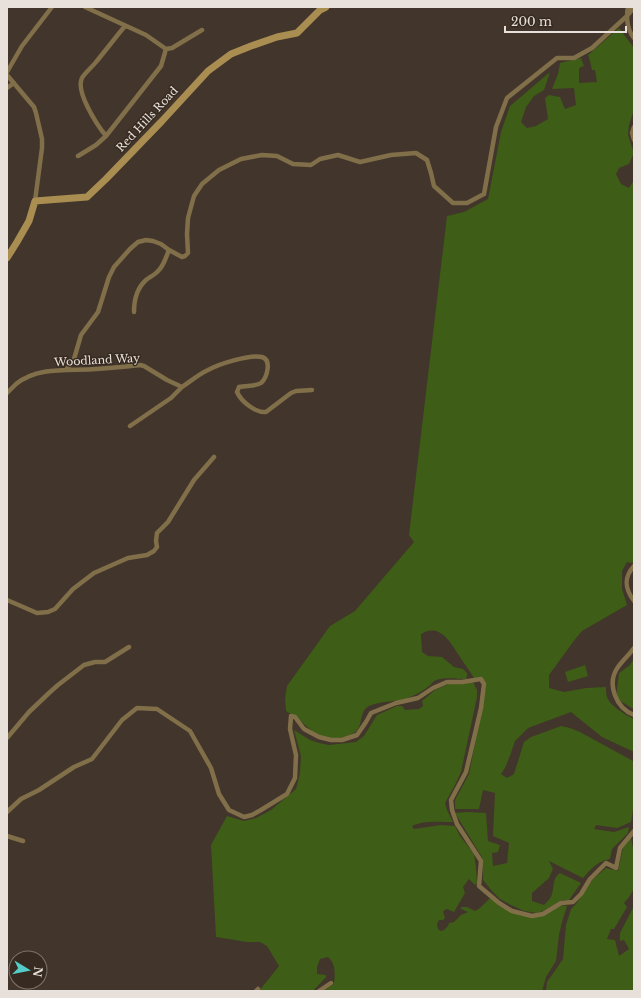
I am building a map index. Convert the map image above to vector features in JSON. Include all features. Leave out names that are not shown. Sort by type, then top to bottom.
[{"type":"main road","name":"Red Hills Road","points":[[35,201],[86,197],[157,126],[208,71],[231,54],[277,37],[297,33],[320,10],[326,7]]},
{"type":"main road","points":[[7,258],[29,221],[35,201]]},
{"type":"street","points":[[7,72],[22,46],[52,7]]},
{"type":"street","points":[[85,7],[146,35],[166,49],[172,48],[202,30]]},
{"type":"street","points":[[628,7],[626,16],[631,35],[634,38]]},
{"type":"street","points":[[66,370],[74,359],[81,335],[98,312],[109,277],[121,258],[138,242],[146,240],[161,244],[182,257],[188,253],[188,218],[194,196],[202,184],[219,170],[241,159],[262,155],[277,156],[294,164],[311,165],[320,159],[338,155],[360,162],[416,153],[427,160],[434,186],[452,203],[467,203],[484,194],[496,127],[507,98],[557,58],[574,58],[592,48],[634,7]]},
{"type":"street","points":[[106,136],[98,126],[86,105],[80,87],[82,78],[125,26]]},
{"type":"street","points":[[78,156],[96,145],[106,136],[161,66],[166,49]]},
{"type":"street","points":[[7,75],[34,106],[42,139],[35,201]]},
{"type":"street","points":[[7,88],[14,83]]},
{"type":"street","points":[[634,127],[632,133],[634,140]]},
{"type":"street","points":[[134,312],[136,296],[141,286],[159,270],[170,250]]},
{"type":"street","points":[[130,426],[171,398],[182,387],[207,370],[236,360],[261,357],[266,360],[268,364],[264,380],[261,383],[239,386],[237,392],[240,397],[258,411],[268,411],[282,399],[296,391],[312,390]]},
{"type":"street","name":"Woodland Way","points":[[7,393],[16,384],[27,377],[41,372],[140,365],[182,387]]},
{"type":"street","points":[[7,600],[37,613],[48,612],[56,609],[74,589],[94,573],[128,558],[147,555],[154,551],[157,547],[157,533],[168,522],[194,480],[214,456]]},
{"type":"street","points":[[634,566],[630,571],[626,585],[627,590],[634,601]]},
{"type":"street","points":[[7,738],[29,712],[58,685],[84,665],[95,662],[105,662],[129,648]]},
{"type":"street","points":[[634,648],[618,668],[613,679],[613,686],[616,700],[620,706],[634,715]]},
{"type":"street","points":[[7,812],[21,799],[39,790],[74,767],[92,759],[122,720],[138,708],[157,709],[190,732],[211,768],[220,794],[229,810],[244,817],[252,815],[287,794],[295,778],[296,755],[290,729],[291,716],[295,717],[304,729],[319,737],[331,740],[342,740],[357,735],[371,713],[396,703],[418,698],[433,688],[446,682],[462,682],[481,679],[484,684],[481,708],[466,772],[451,800],[452,810],[457,824],[481,861],[479,886],[499,903],[512,911],[532,916],[543,914],[561,903],[573,902],[581,894],[590,879],[606,863],[616,868],[620,848],[634,831]]},
{"type":"street","points":[[7,836],[23,841]]},
{"type":"street","points":[[319,991],[331,983]]},
{"type":"green space","points":[[619,28],[634,48],[634,110],[629,125],[628,135],[634,153],[629,164],[619,168],[616,174],[621,184],[629,188],[634,180],[634,562],[627,562],[622,571],[622,589],[627,605],[582,631],[549,675],[549,688],[564,692],[586,688],[606,687],[607,697],[611,704],[634,719],[634,752],[602,737],[571,712],[528,728],[515,741],[505,768],[501,774],[507,778],[514,774],[524,742],[531,737],[561,726],[570,728],[633,761],[633,807],[631,822],[617,828],[596,825],[594,829],[614,832],[629,827],[628,833],[612,849],[610,859],[605,860],[592,868],[583,878],[549,861],[553,869],[549,878],[532,893],[532,901],[544,905],[549,900],[552,894],[555,879],[560,873],[581,883],[569,900],[562,900],[537,913],[524,911],[511,905],[500,899],[492,891],[483,880],[483,859],[455,813],[486,813],[488,841],[500,845],[498,852],[492,853],[493,866],[507,863],[509,843],[493,836],[495,793],[483,790],[479,809],[455,809],[455,800],[469,774],[486,685],[483,678],[474,678],[451,643],[443,635],[433,631],[427,631],[421,634],[422,652],[428,656],[442,657],[454,667],[463,669],[467,673],[466,679],[449,678],[436,680],[432,682],[430,686],[405,699],[378,703],[369,706],[364,710],[359,727],[349,736],[335,738],[317,734],[294,715],[286,711],[285,699],[287,686],[330,626],[355,611],[414,542],[409,535],[447,216],[464,212],[488,199],[501,132],[510,106],[550,72],[544,90],[534,96],[526,107],[521,122],[527,128],[536,126],[548,119],[545,98],[549,95],[560,97],[565,109],[576,105],[574,88],[552,89],[558,74],[560,63],[581,58],[584,66],[579,68],[579,83],[597,82],[595,70],[592,70],[588,55]]},
{"type":"green space","points":[[634,658],[634,709],[616,698],[619,673],[630,665]]},
{"type":"green space","points":[[585,665],[588,676],[568,682],[565,672]]},
{"type":"green space","points":[[473,682],[477,690],[477,697],[461,772],[445,803],[453,822],[427,822],[412,826],[414,829],[441,825],[455,826],[460,836],[474,854],[477,883],[475,885],[469,879],[463,887],[465,893],[454,912],[447,909],[443,911],[445,918],[443,920],[439,920],[437,924],[438,929],[441,931],[448,926],[449,923],[454,922],[461,915],[468,912],[461,909],[461,907],[467,907],[475,911],[490,898],[499,906],[511,912],[532,918],[560,905],[567,906],[559,935],[556,961],[546,977],[542,991],[323,991],[334,984],[334,966],[328,957],[320,959],[317,967],[317,974],[326,975],[326,977],[313,991],[259,991],[279,966],[267,946],[260,942],[247,942],[216,937],[211,845],[227,816],[244,821],[256,818],[271,810],[296,789],[300,773],[301,756],[294,730],[310,740],[329,745],[356,742],[364,736],[377,715],[397,706],[402,706],[405,710],[419,709],[423,706],[422,701],[435,690],[449,684]]},
{"type":"green space","points":[[631,838],[634,853],[634,889],[624,903],[627,907],[614,929],[611,929],[607,939],[615,940],[619,956],[629,949],[624,940],[620,941],[620,933],[634,906],[634,991],[546,991],[547,982],[563,959],[566,925],[571,909],[593,879],[606,868],[618,871],[623,848]]}]
